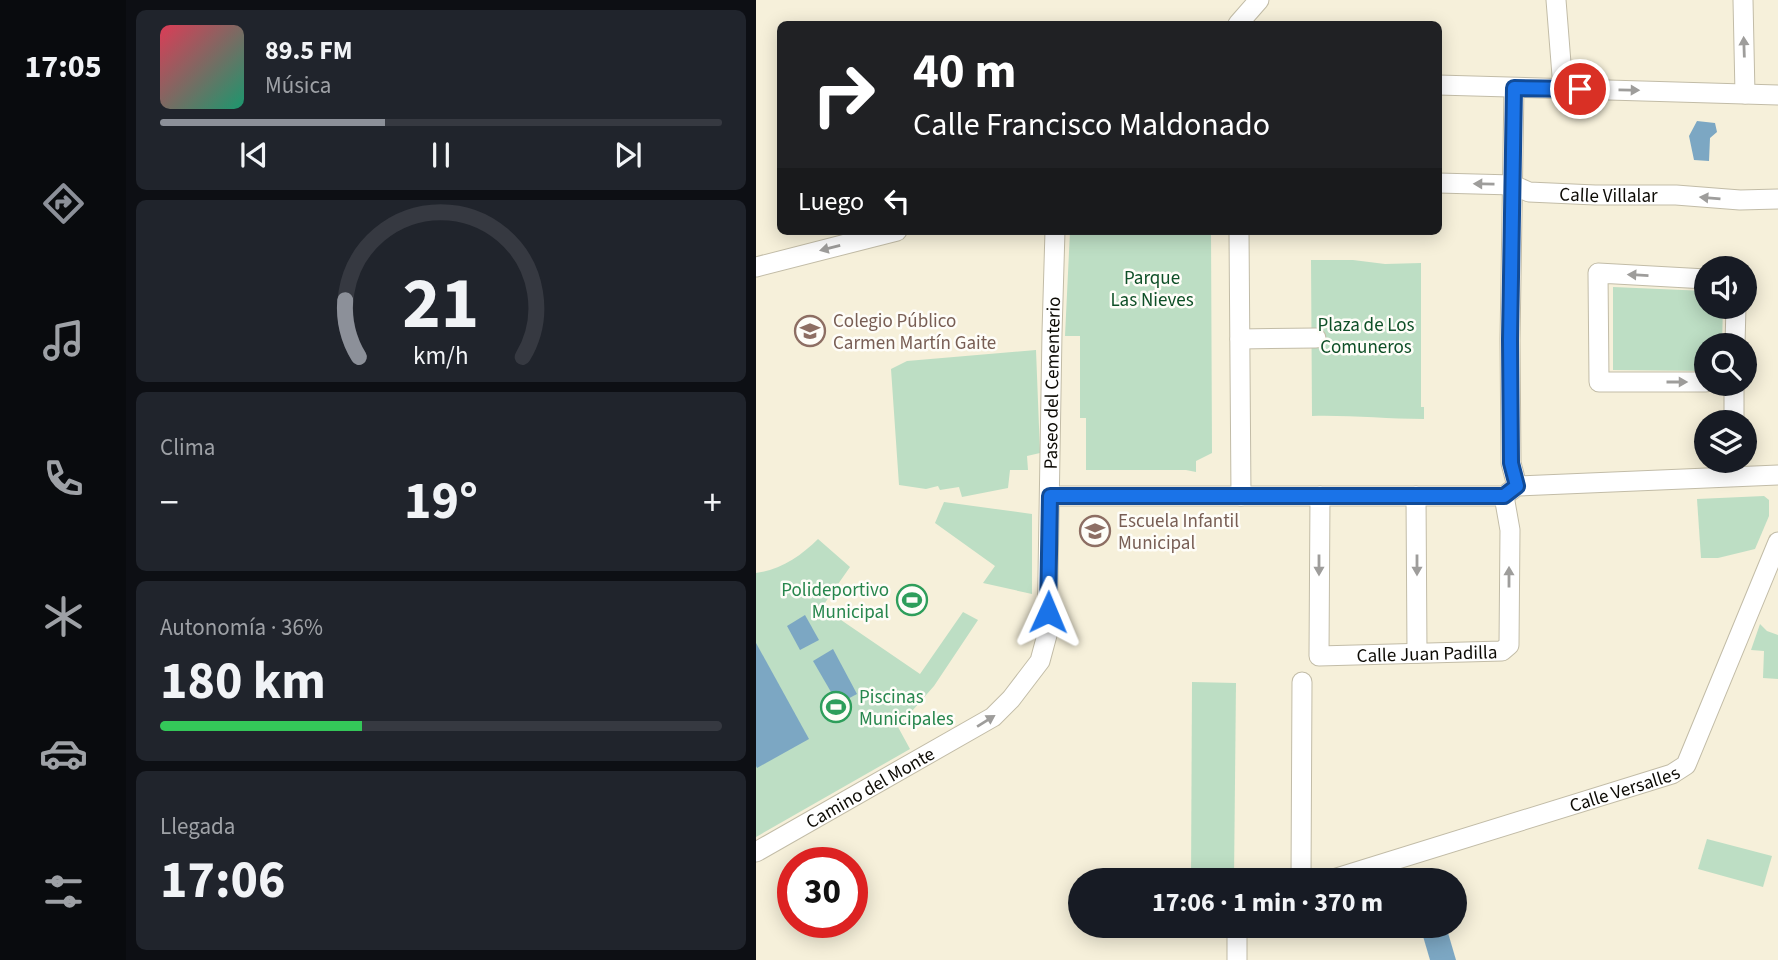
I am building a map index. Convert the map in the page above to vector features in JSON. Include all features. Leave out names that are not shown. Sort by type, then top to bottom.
[{"type":"street","points":[[1241,21],[1259,0]]},
{"type":"street","points":[[1556,0],[1563,88]]},
{"type":"street","points":[[1743,0],[1745,94]]},
{"type":"street","points":[[1442,85],[1778,95]]},
{"type":"street","name":"Calle Juan Padilla","points":[[1320,496],[1319,656],[1502,651],[1509,645],[1514,88]]},
{"type":"street","name":"Calle Villalar","points":[[1442,183],[1513,185],[1529,191],[1595,195],[1778,199]]},
{"type":"street","points":[[756,267],[881,235]]},
{"type":"street","name":"Paseo del Cementerio","points":[[1040,661],[1047,635],[1055,235]]},
{"type":"street","points":[[1239,235],[1241,496]]},
{"type":"street","points":[[1694,278],[1598,273],[1599,382],[1694,382]]},
{"type":"street","points":[[1240,339],[1316,338]]},
{"type":"street","points":[[1050,496],[1416,496],[1510,491],[1694,472]]},
{"type":"street","points":[[1757,472],[1778,475]]},
{"type":"street","points":[[1416,496],[1417,653]]},
{"type":"street","name":"Calle Versalles","points":[[1369,868],[1672,774],[1686,765],[1778,542]]},
{"type":"street","name":"Camino del Monte","points":[[756,852],[993,717],[1011,699],[1040,661]]},
{"type":"street","points":[[1301,868],[1302,682]]},
{"type":"street","points":[[1237,938],[1237,960]]},
{"type":"green space","name":"Parque Las Nieves","points":[[1070,235],[1211,235],[1212,453],[1196,461],[1196,472],[1086,470],[1086,418],[1080,418],[1080,336],[1065,336]]},
{"type":"green space","name":"Plaza de Los Comuneros","points":[[1311,260],[1421,263],[1421,407],[1424,407],[1424,419],[1312,416]]},
{"type":"green space","points":[[1613,287],[1694,290],[1694,319],[1723,319],[1722,333],[1694,333],[1694,371],[1613,370]]},
{"type":"green space","points":[[1036,350],[1040,453],[1027,456],[1028,470],[1010,470],[1008,488],[962,497],[959,487],[940,490],[938,486],[926,489],[899,485],[891,369],[907,361]]},
{"type":"green space","points":[[1764,496],[1769,500],[1769,516],[1755,549],[1718,558],[1701,558],[1697,499]]},
{"type":"green space","points":[[944,502],[1032,514],[1032,594],[983,583],[995,566],[935,523]]},
{"type":"green space","name":"Piscinas Municipales","points":[[818,539],[850,567],[822,607],[920,674],[963,612],[978,620],[934,686],[898,727],[910,749],[756,837],[756,573],[790,561]]},
{"type":"green space","points":[[1760,624],[1767,631],[1778,635],[1778,679],[1763,678],[1764,651],[1751,650]]},
{"type":"green space","points":[[1192,682],[1236,683],[1234,868],[1191,868]]},
{"type":"green space","points":[[1707,839],[1772,856],[1763,887],[1698,869]]},
{"type":"water","points":[[1697,121],[1715,123],[1717,132],[1710,138],[1709,161],[1694,160],[1689,136]]},
{"type":"water","points":[[805,615],[819,640],[800,650],[787,626]]},
{"type":"water","points":[[756,643],[809,739],[757,768],[756,766]]},
{"type":"water","points":[[833,649],[857,694],[838,704],[813,661]]},
{"type":"water","points":[[1424,938],[1450,938],[1456,960],[1430,960]]},
{"type":"place","name":"Colegio Público Carmen Martín Gaite","points":[[810,331]]},
{"type":"place","name":"Escuela Infantil Municipal","points":[[1095,531]]},
{"type":"place","name":"Polideportivo Municipal","points":[[912,600]]},
{"type":"place","name":"Piscinas Municipales","points":[[836,707]]},
{"type":"route","points":[[1048,612],[1050,496],[1504,496],[1517,486],[1511,463],[1510,340],[1514,88],[1580,89]]}]
